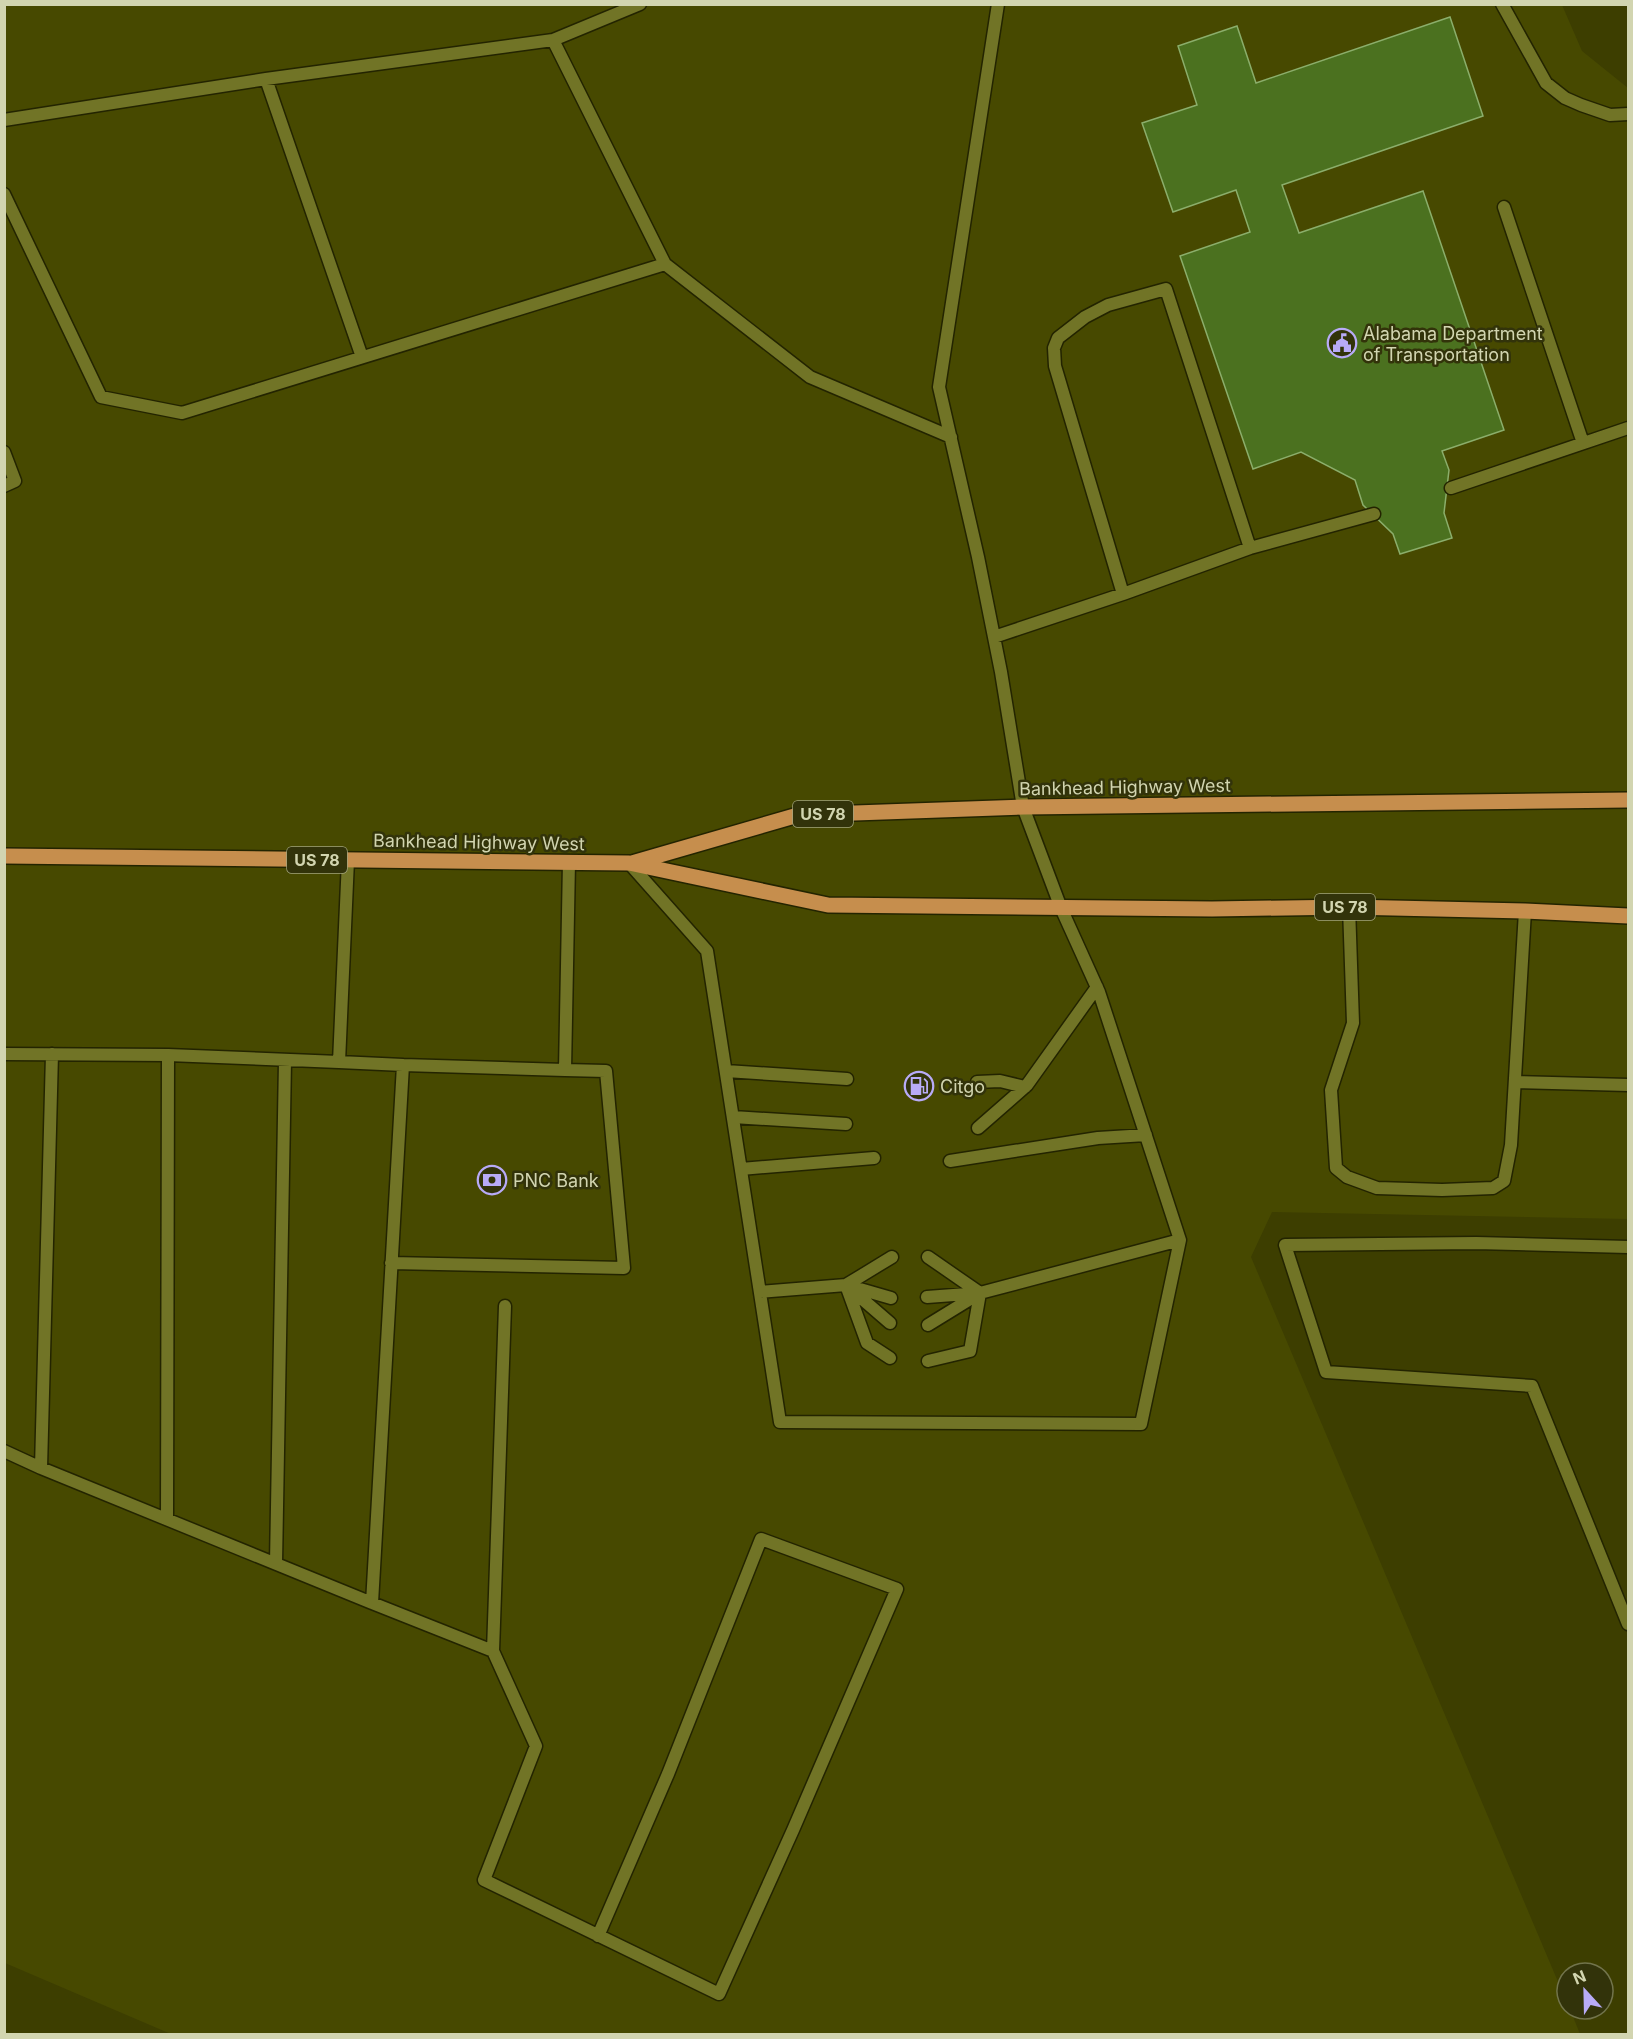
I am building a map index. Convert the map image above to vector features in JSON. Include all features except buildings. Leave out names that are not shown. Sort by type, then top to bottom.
[{"type":"main road","name":"Bankhead Highway West","points":[[629,863],[798,815],[1023,807],[1629,800]]},
{"type":"main road","name":"Bankhead Highway West","points":[[4,856],[629,863],[828,905],[1212,909],[1349,907],[1629,916]]},
{"type":"lane","points":[[4,120],[266,79],[552,40],[640,4]]},
{"type":"lane","points":[[629,863],[707,951],[780,1422],[1141,1424],[1180,1240],[1097,987],[1061,908],[1023,807],[994,637],[939,387],[998,4]]},
{"type":"lane","points":[[1502,4],[1546,83],[1565,98],[1581,105],[1610,115],[1629,114]]},
{"type":"lane","points":[[552,40],[665,264],[810,377],[951,437]]},
{"type":"lane","points":[[266,79],[362,357]]},
{"type":"lane","points":[[4,194],[101,397],[182,413],[665,264]]},
{"type":"lane","points":[[1504,207],[1583,443]]},
{"type":"lane","points":[[1123,594],[1054,357],[1054,348],[1058,338],[1085,317],[1108,305],[1166,289],[1250,548]]},
{"type":"lane","points":[[1451,488],[1629,428]]},
{"type":"lane","points":[[4,452],[15,482],[4,486]]},
{"type":"lane","points":[[994,637],[1250,548],[1374,514]]},
{"type":"lane","points":[[339,1062],[348,860]]},
{"type":"lane","points":[[565,1070],[570,862]]},
{"type":"lane","points":[[1349,907],[1353,1023],[1331,1090],[1336,1168],[1347,1177],[1377,1188],[1442,1190],[1493,1188],[1504,1181],[1511,1145],[1525,911]]},
{"type":"lane","points":[[978,1128],[1025,1087],[1097,987]]},
{"type":"lane","points":[[4,1054],[168,1055],[606,1071],[624,1269],[391,1263]]},
{"type":"lane","points":[[41,1467],[52,1054]]},
{"type":"lane","points":[[167,1519],[168,1055]]},
{"type":"lane","points":[[276,1563],[285,1061]]},
{"type":"lane","points":[[372,1603],[403,1065]]},
{"type":"lane","points":[[726,1071],[847,1079]]},
{"type":"lane","points":[[977,1082],[1000,1081],[1025,1087]]},
{"type":"lane","points":[[1515,1082],[1629,1085]]},
{"type":"lane","points":[[733,1117],[846,1124]]},
{"type":"lane","points":[[950,1161],[1098,1138],[1146,1135]]},
{"type":"lane","points":[[741,1169],[874,1158]]},
{"type":"lane","points":[[927,1297],[981,1293],[1180,1240]]},
{"type":"lane","points":[[1629,1247],[1476,1243],[1285,1245],[1326,1372],[1532,1386],[1629,1624]]},
{"type":"lane","points":[[846,1285],[892,1257]]},
{"type":"lane","points":[[928,1257],[981,1293]]},
{"type":"lane","points":[[760,1292],[846,1285],[891,1298]]},
{"type":"lane","points":[[846,1285],[890,1323]]},
{"type":"lane","points":[[846,1285],[867,1343],[890,1358]]},
{"type":"lane","points":[[928,1325],[981,1293]]},
{"type":"lane","points":[[928,1361],[970,1351],[981,1293]]},
{"type":"lane","points":[[505,1306],[493,1651],[536,1746],[484,1880],[598,1936],[719,1994],[794,1830],[897,1589],[761,1539],[668,1774],[598,1936]]},
{"type":"lane","points":[[4,1451],[493,1651]]},
{"type":"shaded area","points":[[5,5],[1562,5],[1582,51],[1628,88],[1628,1219],[1272,1212],[1251,1257],[1555,1975],[1555,2021],[1575,2021],[1580,2034],[171,2034],[5,1963]]},
{"type":"place","name":"Alabama Department of Transportation","points":[[1342,343]]},
{"type":"place","name":"Citgo","points":[[919,1086]]},
{"type":"place","name":"PNC Bank","points":[[492,1180]]}]
